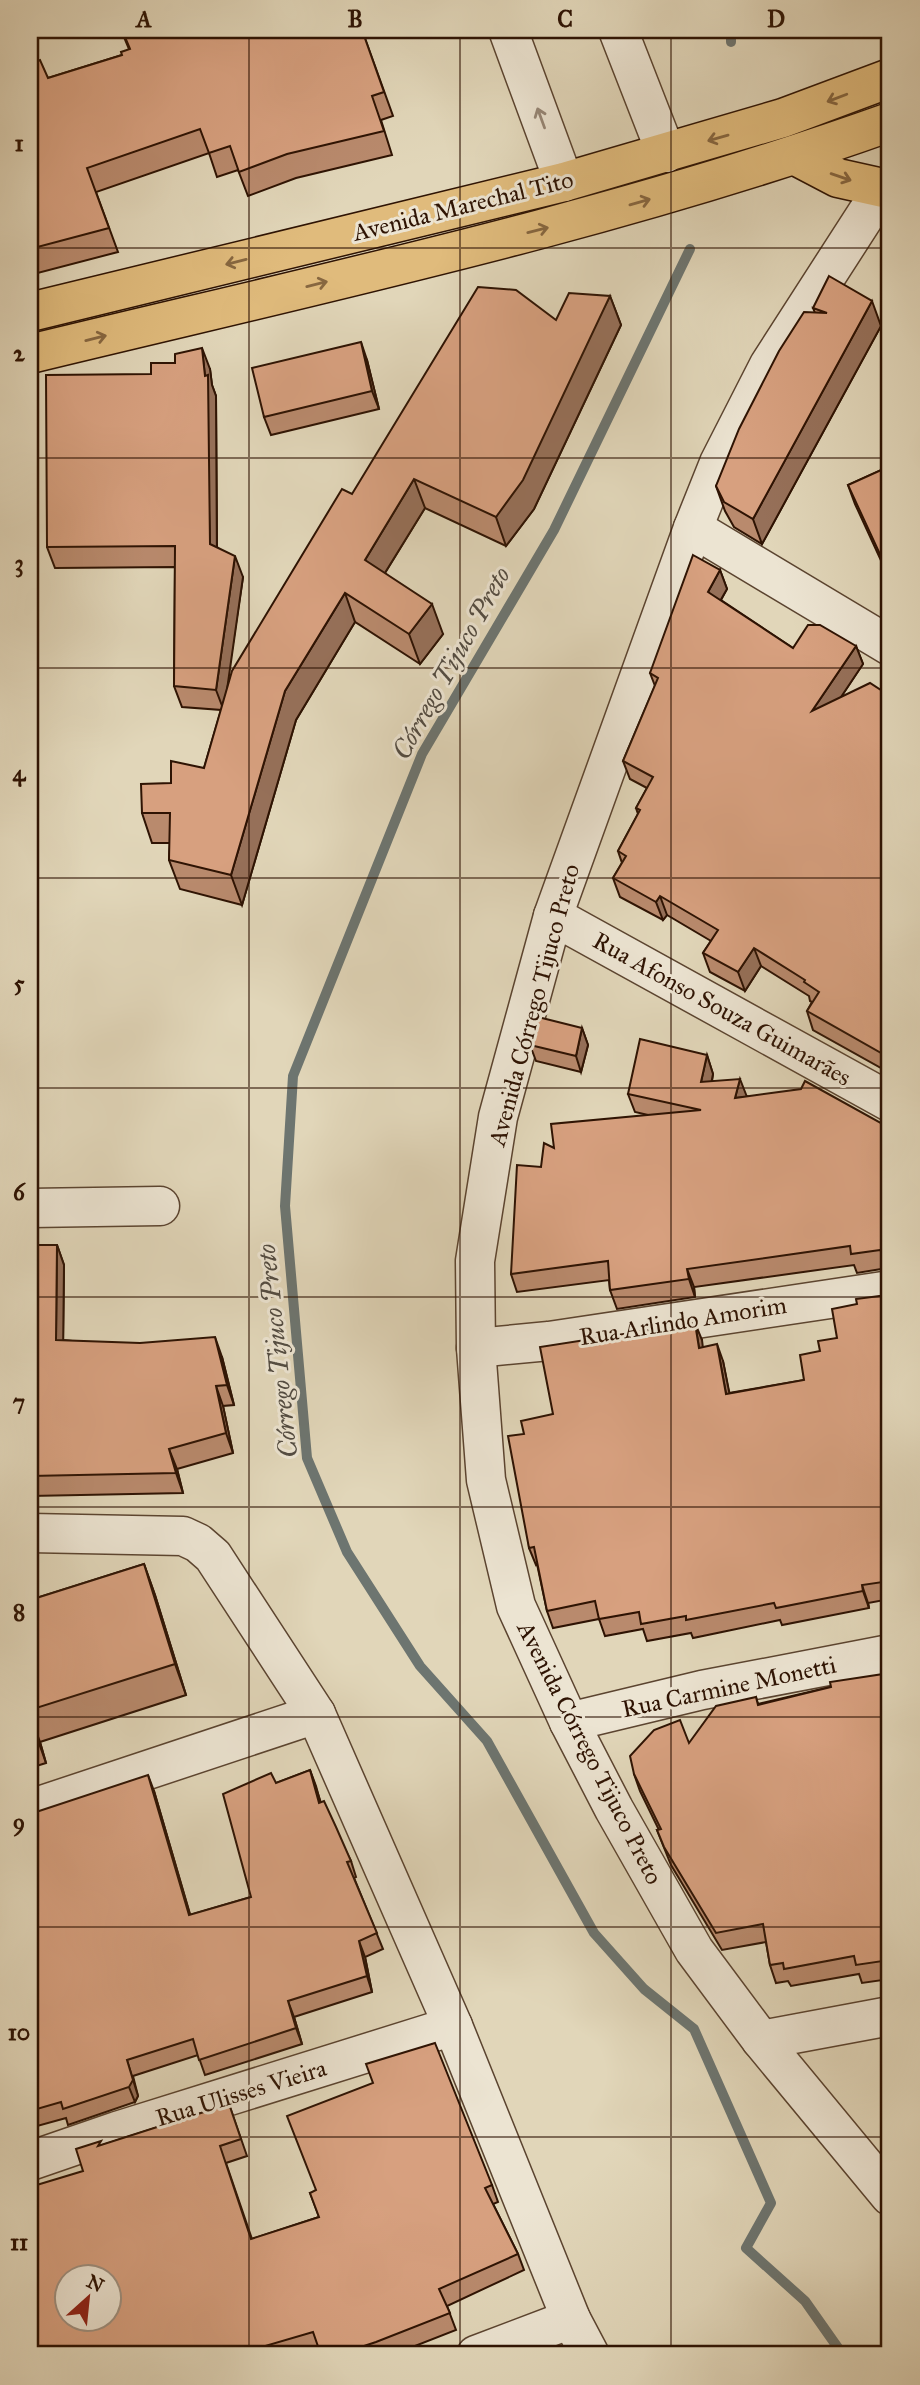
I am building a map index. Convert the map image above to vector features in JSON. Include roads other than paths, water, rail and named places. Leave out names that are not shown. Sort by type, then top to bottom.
[{"type":"main road","name":"Avenida Marechal Tito","points":[[30,312],[564,182],[783,118],[890,78]]},
{"type":"main road","name":"Avenida Marechal Tito","points":[[30,354],[575,221],[796,156],[890,122]]},
{"type":"main road","points":[[796,156],[838,178],[887,188]]},
{"type":"street","points":[[508,30],[564,182]]},
{"type":"street","points":[[618,30],[666,153]]},
{"type":"street","name":"Avenida Córrego Tijuco Preto","points":[[887,188],[769,365],[719,463],[693,528],[553,916],[498,1117],[475,1261],[476,1348],[486,1480],[516,1606],[569,1722],[614,1809],[694,1951],[761,2040],[890,2196]]},
{"type":"street","points":[[693,528],[890,646]]},
{"type":"street","name":"Rua Afonso Souza Guimarães","points":[[553,916],[890,1102]]},
{"type":"street","points":[[30,1208],[160,1206]]},
{"type":"street","name":"Rua Arlindo Amorim","points":[[476,1348],[549,1341],[890,1290]]},
{"type":"street","points":[[30,1533],[183,1536],[214,1556],[316,1714],[453,2026],[571,2319],[590,2355]]},
{"type":"street","name":"Rua Carmine Monetti","points":[[569,1722],[702,1690],[890,1654]]},
{"type":"street","points":[[30,1809],[316,1714]]},
{"type":"street","points":[[761,2040],[890,2017]]},
{"type":"street","name":"Rua Ulisses Vieira","points":[[30,2161],[117,2131],[453,2026]]},
{"type":"street","points":[[476,2355],[571,2319]]},
{"type":"waterway","name":"Córrego Tijuco Preto","points":[[731,30],[731,42]]},
{"type":"waterway","name":"Córrego Tijuco Preto","points":[[690,249],[554,530],[422,754],[293,1076],[285,1206],[307,1458],[347,1552],[420,1666],[487,1741],[594,1933],[644,1989],[694,2029],[771,2203],[746,2248],[805,2301],[843,2355]]}]
